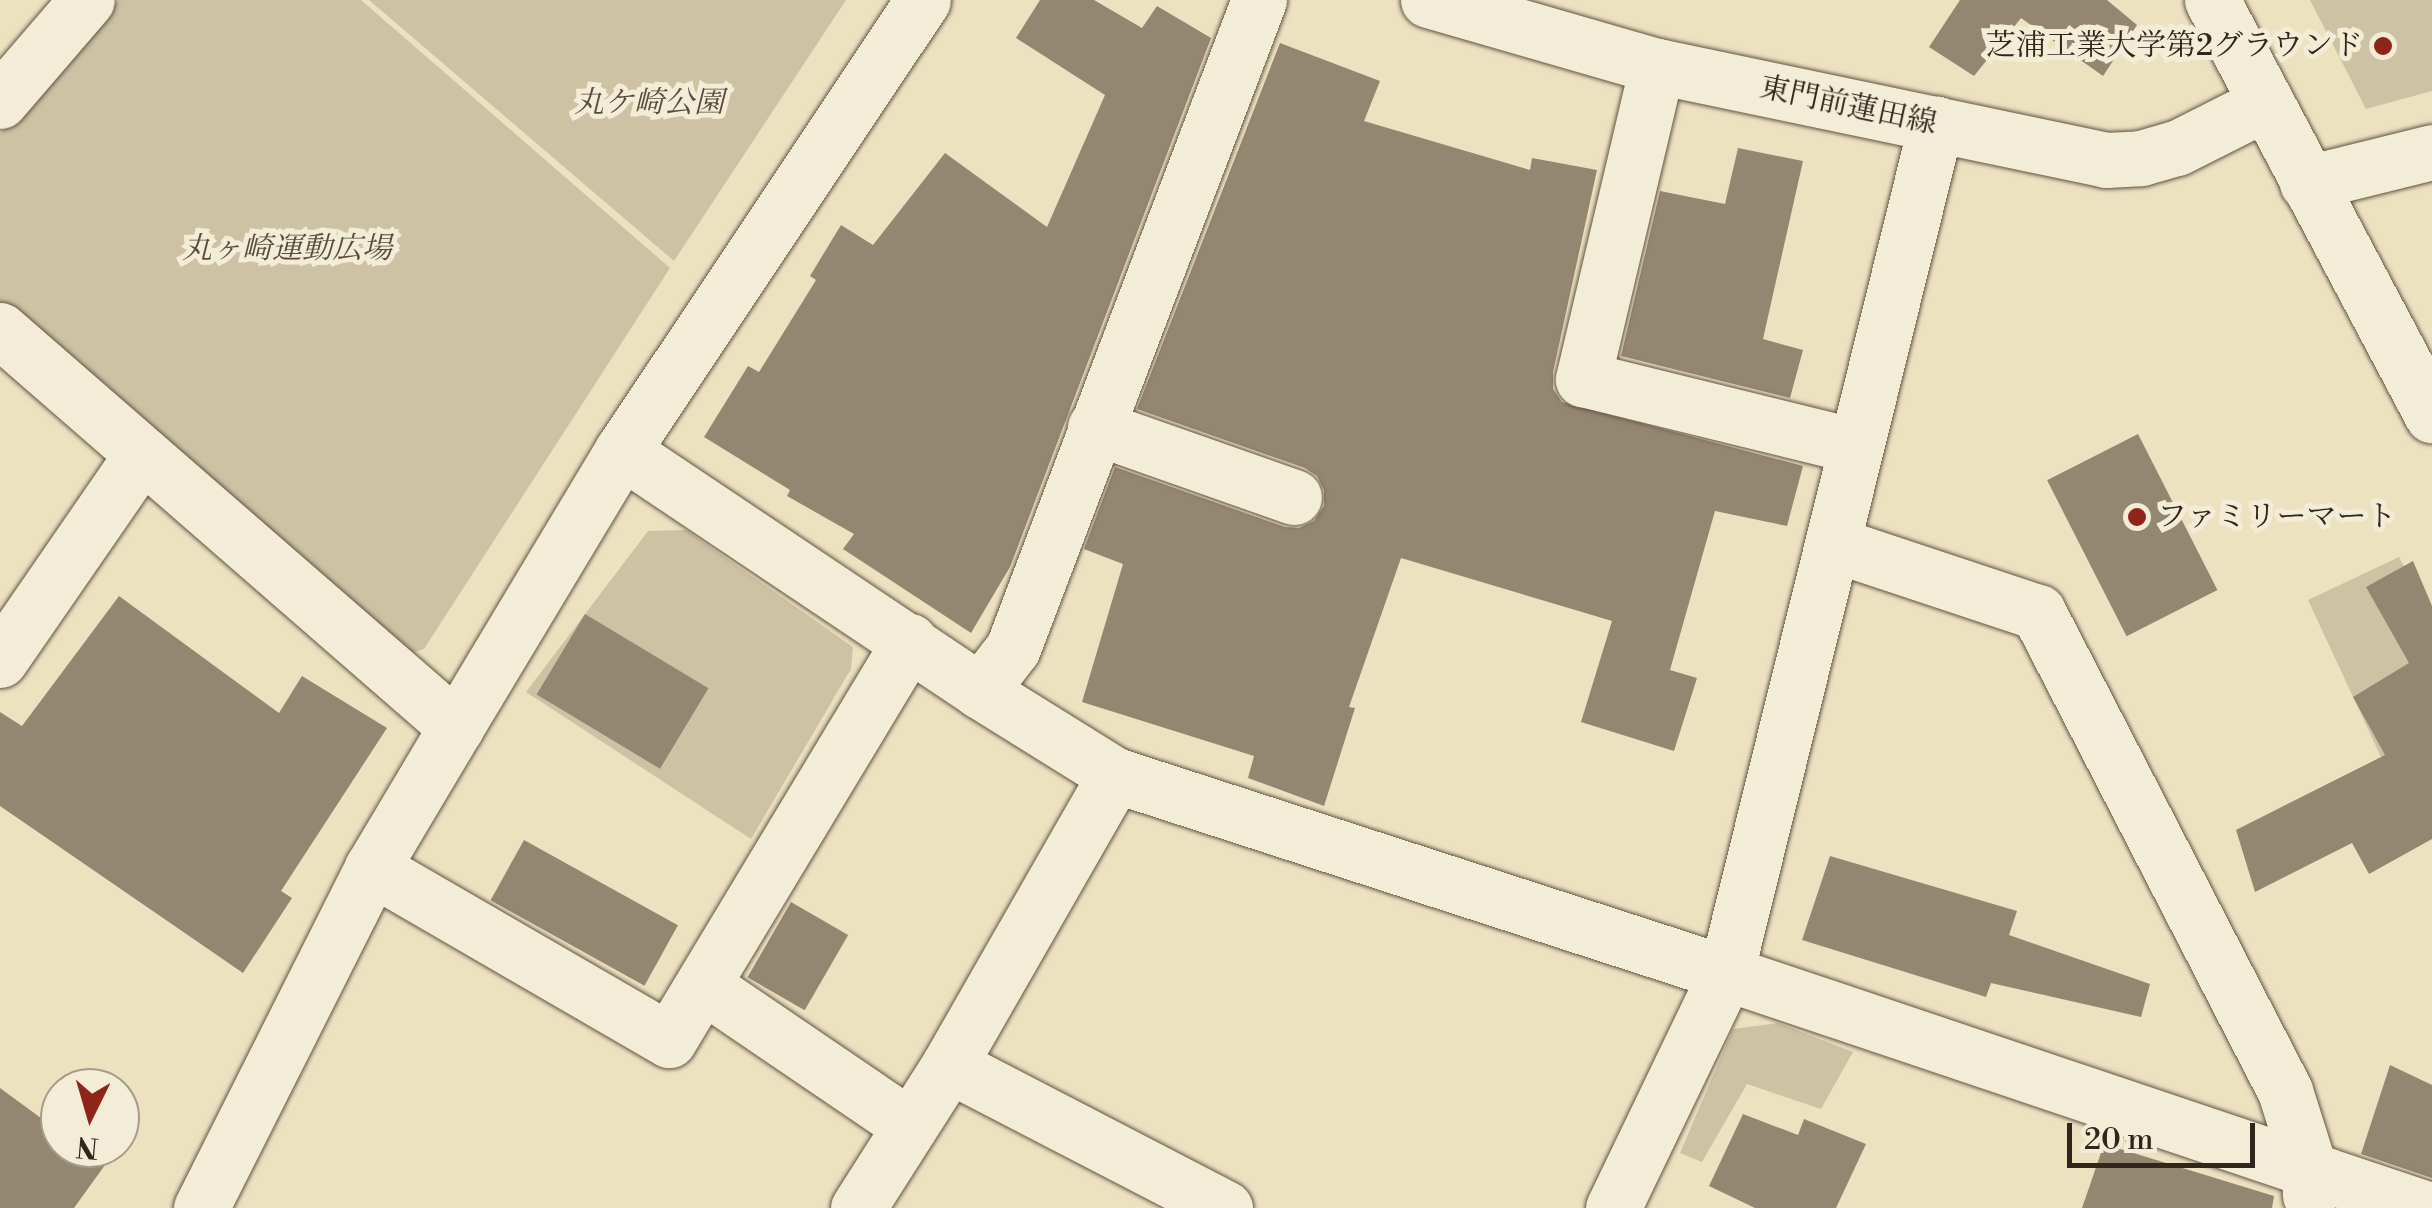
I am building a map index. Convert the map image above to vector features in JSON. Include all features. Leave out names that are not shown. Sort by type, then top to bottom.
[{"type":"street","points":[[0,101],[86,0]]},
{"type":"street","points":[[201,1208],[372,868],[456,726],[622,452],[923,0]]},
{"type":"street","points":[[980,691],[1013,648],[1094,427],[1260,0]]},
{"type":"street","name":"東門前蓮田線","points":[[1430,0],[1658,66],[2106,160],[2177,148],[2264,104]]},
{"type":"street","points":[[2212,0],[2432,414]]},
{"type":"street","points":[[1658,66],[1582,379],[1856,446]]},
{"type":"street","points":[[1613,1208],[1726,973],[1936,124]]},
{"type":"street","points":[[2307,183],[2432,152]]},
{"type":"street","points":[[0,330],[456,726]]},
{"type":"street","points":[[1094,427],[1294,496]]},
{"type":"street","points":[[622,452],[980,691],[1115,775],[1726,973],[2310,1188],[2424,1208]]},
{"type":"street","points":[[0,660],[142,454]]},
{"type":"street","points":[[1832,544],[2038,612],[2286,1091],[2310,1188]]},
{"type":"street","points":[[372,868],[669,1040],[910,641]]},
{"type":"street","points":[[858,1208],[949,1065],[1115,775]]},
{"type":"street","points":[[704,986],[910,1126]]},
{"type":"street","points":[[949,1065],[1225,1208]]},
{"type":"green space","name":"丸ヶ崎運動広場","points":[[119,0],[361,0],[670,268],[424,649],[399,657],[0,314],[0,134]]},
{"type":"green space","name":"丸ケ崎公園","points":[[369,0],[846,0],[674,261]]},
{"type":"green space","name":"芝浦工業大学第2グラウンド","points":[[2310,0],[2432,0],[2432,91],[2366,109]]},
{"type":"green space","points":[[686,530],[853,647],[851,669],[751,839],[526,692],[648,531]]},
{"type":"green space","points":[[2399,557],[2432,618],[2414,828],[2308,600]]},
{"type":"green space","points":[[1778,1023],[1853,1052],[1821,1109],[1747,1084],[1702,1162],[1680,1153],[1733,1029]]},
{"type":"building","points":[[1040,0],[1094,0],[1142,28],[1157,6],[1211,38],[1010,567],[971,633],[843,549],[854,534],[787,496],[790,490],[704,437],[748,366],[759,372],[816,280],[810,276],[841,225],[873,245],[945,153],[1047,227],[1105,95],[1016,38]]},
{"type":"building","points":[[1960,0],[2107,0],[2137,25],[2103,76],[2021,18],[1974,76],[1929,47]]},
{"type":"building","points":[[1280,43],[1380,81],[1364,121],[1530,170],[1532,158],[1597,170],[1553,372],[1553,389],[1562,402],[1803,466],[1787,526],[1715,511],[1670,670],[1697,678],[1674,751],[1581,722],[1612,621],[1401,558],[1349,707],[1355,708],[1324,806],[1248,778],[1254,756],[1082,702],[1123,564],[1084,549],[1115,467],[1285,527],[1299,528],[1314,521],[1324,506],[1324,490],[1317,476],[1305,468],[1137,409]]},
{"type":"building","points":[[1738,148],[1803,161],[1763,339],[1803,350],[1790,398],[1621,356],[1660,191],[1725,204]]},
{"type":"building","points":[[2138,434],[2217,590],[2127,636],[2047,480]]},
{"type":"building","points":[[2413,561],[2432,606],[2432,839],[2369,874],[2352,843],[2255,892],[2236,830],[2385,755],[2353,697],[2409,663],[2366,587]]},
{"type":"building","points":[[119,596],[279,713],[302,676],[387,728],[281,891],[292,898],[243,973],[0,806],[0,712],[22,726]]},
{"type":"building","points":[[585,614],[708,688],[660,769],[537,695]]},
{"type":"building","points":[[524,840],[678,925],[644,986],[491,900]]},
{"type":"building","points":[[1830,856],[2017,911],[2009,935],[2150,984],[2141,1017],[1991,983],[1986,997],[1802,940]]},
{"type":"building","points":[[791,902],[848,935],[805,1010],[748,977]]},
{"type":"building","points":[[2390,1065],[2432,1085],[2432,1178],[2361,1154]]},
{"type":"building","points":[[0,1088],[40,1117],[40,1168],[103,1168],[74,1208],[0,1208]]},
{"type":"building","points":[[1743,1114],[1798,1135],[1804,1119],[1866,1144],[1836,1208],[1755,1208],[1709,1186]]},
{"type":"building","points":[[2104,1144],[2274,1196],[2272,1208],[2082,1208]]},
{"type":"place","name":"芝浦工業大学第2グラウンド","points":[[2383,46]]},
{"type":"place","name":"ファミリーマート","points":[[2137,517]]}]
